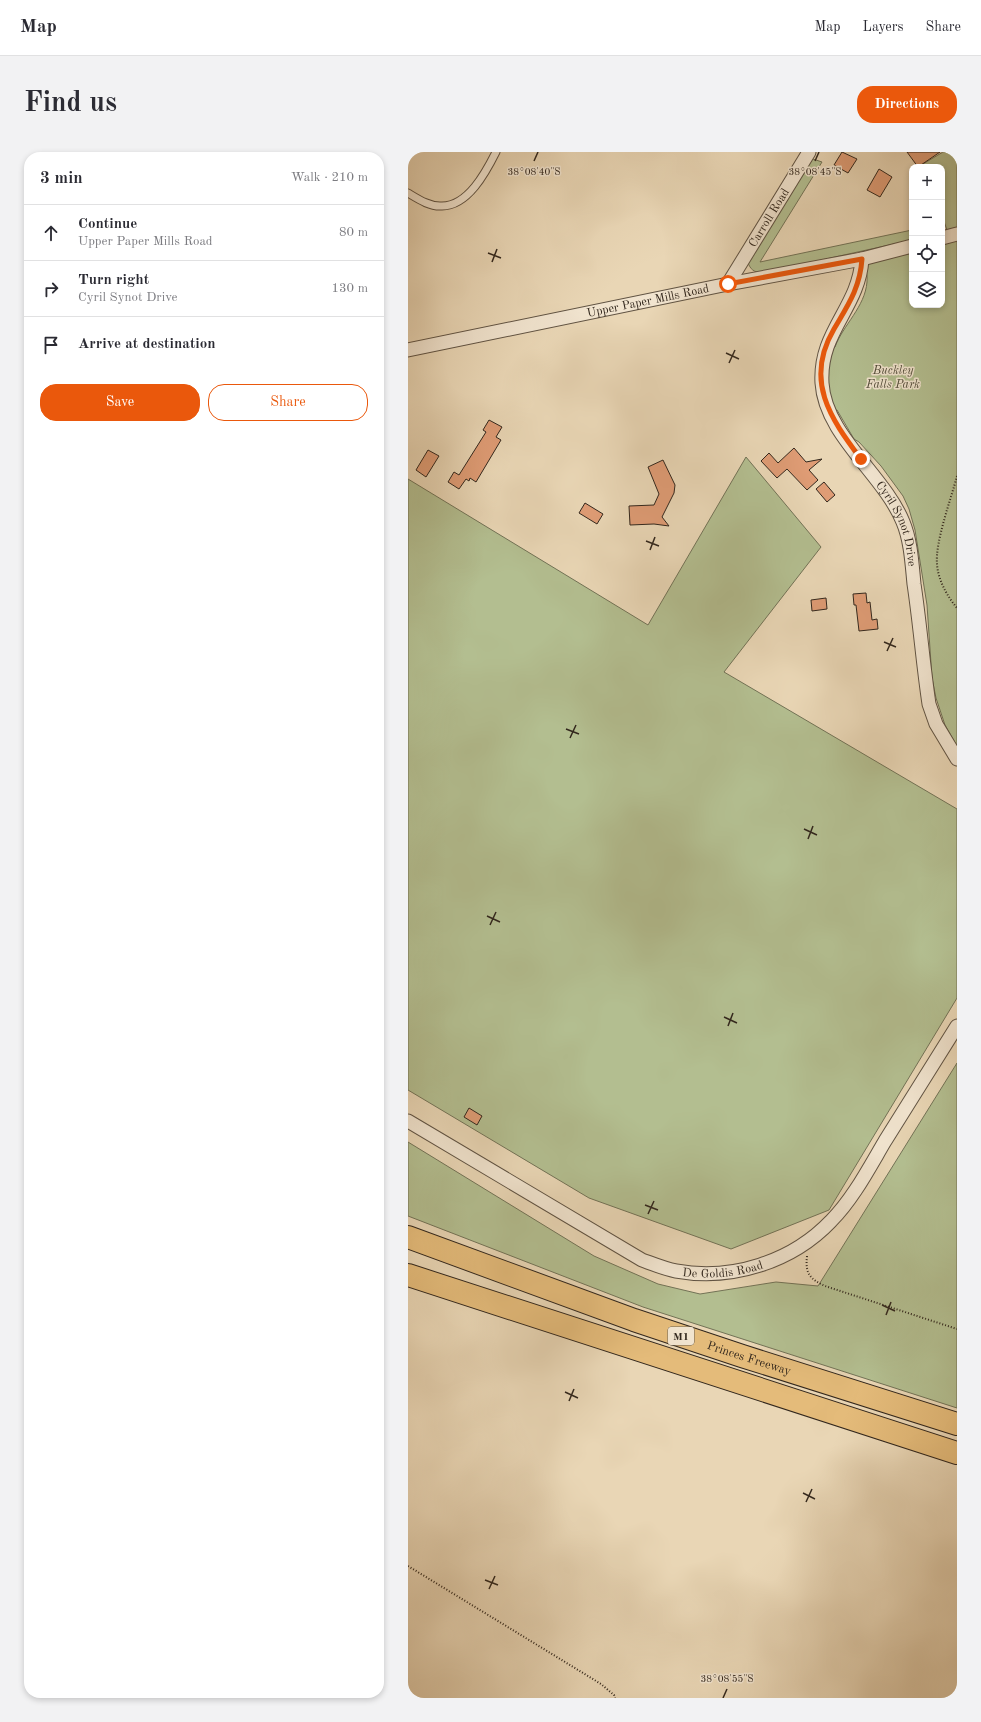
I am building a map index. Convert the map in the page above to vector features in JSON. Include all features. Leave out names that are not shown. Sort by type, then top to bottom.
[{"type":"highway","name":"Princes Freeway","points":[[408,1237],[634,1320],[957,1424]]},
{"type":"highway","name":"M1","points":[[408,1275],[957,1453]]},
{"type":"street","name":"Carroll Road","points":[[728,284],[809,152]]},
{"type":"street","points":[[945,237],[957,234]]},
{"type":"street","name":"Upper Paper Mills Road","points":[[408,350],[728,284],[862,259],[909,247]]},
{"type":"street","name":"Cyril Synot Drive","points":[[862,259],[861,272],[857,287],[826,346],[822,365],[823,396],[842,434],[892,500],[904,523],[912,568],[929,704],[936,724],[957,759]]},
{"type":"street","name":"De Goldis Road","points":[[408,1121],[614,1245],[642,1260],[675,1271],[705,1274],[734,1272],[759,1266],[785,1255],[809,1241],[832,1221],[854,1192],[957,1026]]},
{"type":"lane","points":[[408,193],[421,201],[442,206],[461,201],[483,176],[496,152]]},
{"type":"path","points":[[957,476],[938,546],[937,564],[942,586],[957,608]]},
{"type":"path","points":[[809,1241],[807,1272],[813,1281],[957,1329]]},
{"type":"path","points":[[408,1566],[601,1684],[614,1694],[615,1698]]},
{"type":"green space","points":[[943,152],[957,152],[957,230],[947,230],[945,224],[945,164],[923,164]]},
{"type":"green space","points":[[810,158],[822,162],[760,262],[909,231],[909,241],[776,270],[762,272],[754,271],[751,269],[747,259]]},
{"type":"green space","name":"Buckley Falls Park","points":[[957,235],[957,746],[945,725],[936,698],[932,678],[927,605],[915,530],[909,509],[903,496],[881,466],[859,442],[854,439],[837,410],[833,411],[829,395],[827,372],[830,349],[835,347],[862,300],[867,279],[865,260],[909,248],[909,308],[945,308],[945,238]]},
{"type":"green space","points":[[746,457],[821,547],[724,672],[957,809],[957,998],[829,1210],[731,1249],[589,1198],[408,1090],[408,479],[648,625]]},
{"type":"green space","points":[[957,1063],[957,1408],[643,1307],[408,1216],[408,1142],[594,1256],[658,1284],[700,1294],[776,1282],[818,1286]]},
{"type":"building","points":[[842,152],[857,159],[848,173],[834,165]]},
{"type":"building","points":[[907,152],[940,152],[922,164],[916,164]]},
{"type":"building","points":[[879,169],[892,177],[880,197],[867,190]]},
{"type":"building","points":[[489,420],[502,427],[496,437],[501,440],[476,482],[470,478],[469,481],[466,479],[459,489],[448,482],[454,472],[459,475],[486,432],[483,430]]},
{"type":"building","points":[[794,448],[806,462],[822,459],[809,470],[818,480],[807,490],[787,469],[777,478],[761,461],[769,453],[778,463]]},
{"type":"building","points":[[428,450],[439,456],[426,477],[416,470]]},
{"type":"building","points":[[663,460],[675,485],[674,493],[662,517],[669,526],[654,524],[630,525],[629,506],[654,505],[659,494],[648,467]]},
{"type":"building","points":[[824,482],[835,495],[827,502],[816,489]]},
{"type":"building","points":[[585,503],[603,514],[597,524],[579,513]]},
{"type":"building","points":[[866,593],[867,603],[870,602],[872,620],[877,619],[878,629],[859,631],[856,605],[854,605],[853,594]]},
{"type":"building","points":[[826,598],[827,609],[812,611],[811,600]]},
{"type":"building","points":[[469,1108],[482,1116],[477,1125],[464,1117]]},
{"type":"route","points":[[728,284],[862,259],[861,272],[857,287],[833,330],[826,346],[822,365],[823,396],[842,434],[861,459]]}]
